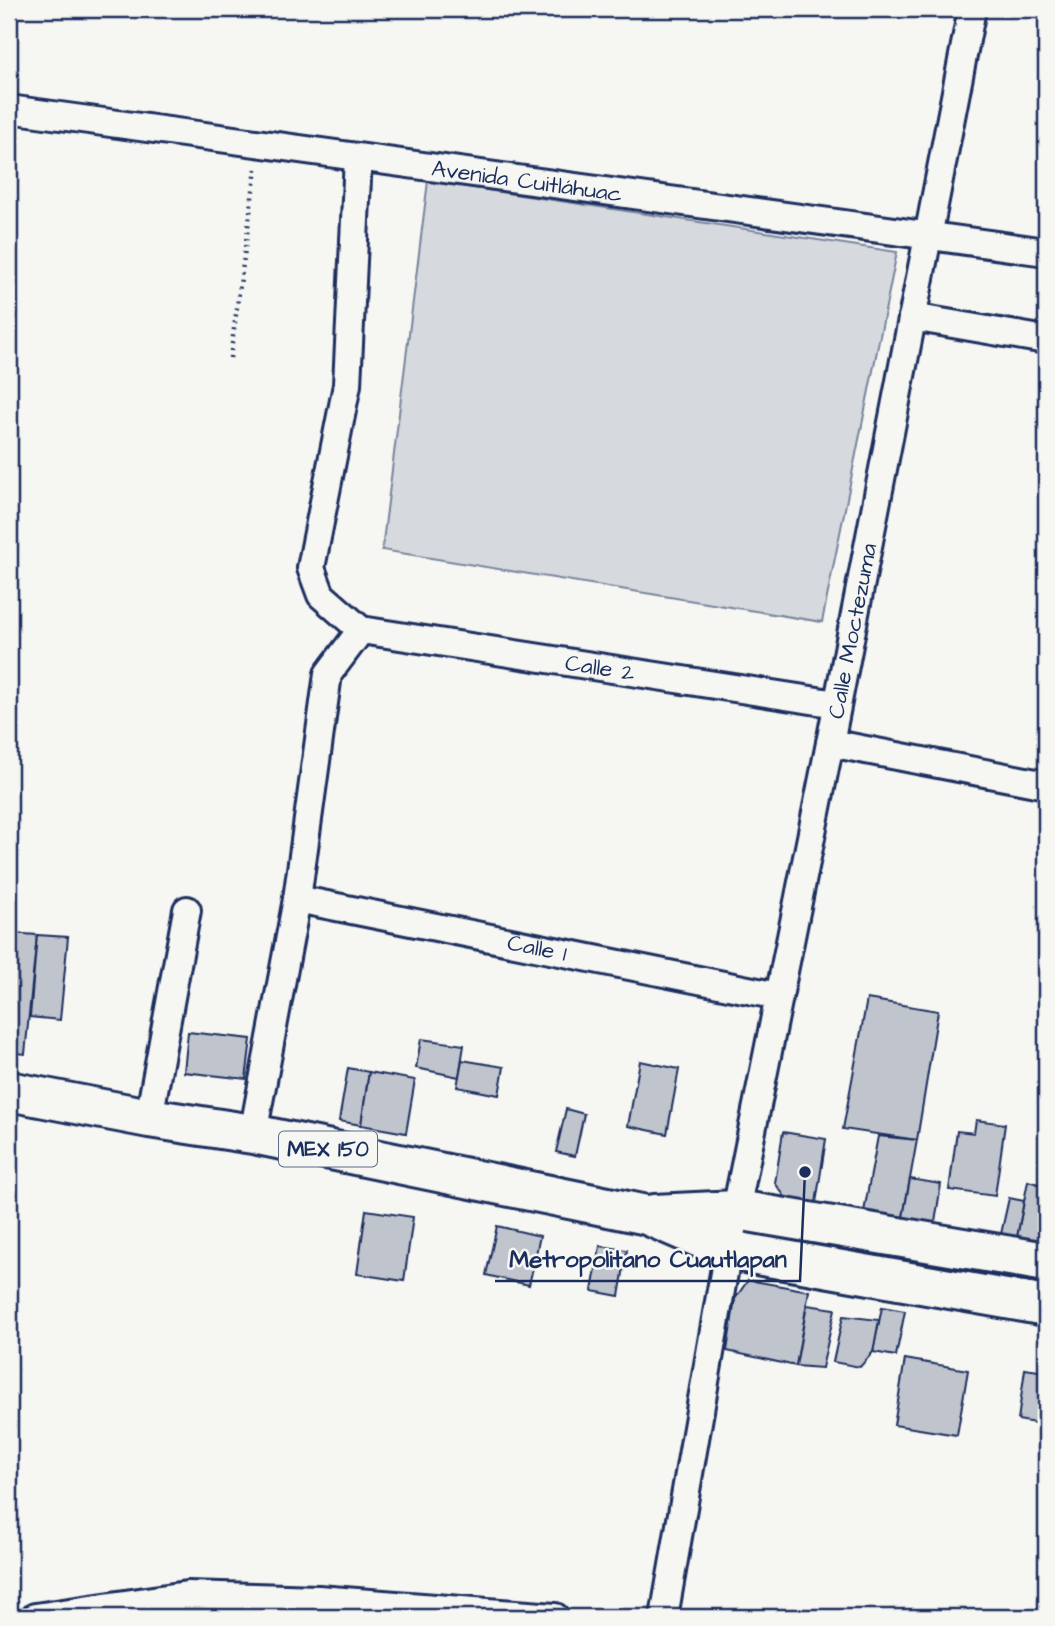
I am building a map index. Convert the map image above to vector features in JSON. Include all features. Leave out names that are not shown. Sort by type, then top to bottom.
[{"type":"main road","name":"MEX 150","points":[[9,1091],[149,1118],[253,1134],[647,1214],[728,1250],[1046,1306]]},
{"type":"main road","name":"MEX 150","points":[[647,1214],[737,1210],[1046,1262]]},
{"type":"street","name":"Calle Moctezuma","points":[[664,1617],[728,1250],[830,743],[972,9]]},
{"type":"street","name":"Avenida Cuitláhuac","points":[[9,110],[1046,252]]},
{"type":"street","points":[[253,1134],[297,899],[328,674],[361,630],[321,595],[311,568],[347,385],[358,158]]},
{"type":"street","points":[[912,317],[1046,340]]},
{"type":"street","name":"Calle 2","points":[[361,630],[837,704]]},
{"type":"street","points":[[830,743],[1046,785]]},
{"type":"street","name":"Calle 1","points":[[297,899],[778,996]]},
{"type":"street","points":[[149,1118],[187,909]]},
{"type":"street","points":[[35,1617],[187,1595],[317,1608],[555,1617]]},
{"type":"path","points":[[230,358],[260,144]]},
{"type":"shaded area","points":[[428,181],[897,252],[822,622],[382,550]]},
{"type":"building","points":[[9,933],[37,935],[25,1054],[9,1052]]},
{"type":"building","points":[[37,935],[68,937],[60,1020],[30,1017]]},
{"type":"building","points":[[867,999],[938,1011],[917,1140],[843,1129]]},
{"type":"building","points":[[188,1032],[251,1039],[246,1079],[184,1072]]},
{"type":"building","points":[[421,1039],[464,1045],[459,1077],[416,1068]]},
{"type":"building","points":[[462,1060],[504,1067],[499,1095],[457,1087]]},
{"type":"building","points":[[640,1061],[679,1069],[667,1134],[628,1126]]},
{"type":"building","points":[[348,1068],[369,1072],[361,1125],[339,1121]]},
{"type":"building","points":[[369,1072],[415,1080],[406,1133],[361,1125]]},
{"type":"building","points":[[566,1109],[584,1114],[575,1156],[556,1152]]},
{"type":"building","points":[[976,1120],[1005,1124],[995,1196],[949,1190],[957,1131],[974,1133]]},
{"type":"building","points":[[783,1132],[826,1139],[816,1203],[786,1198],[775,1183]]},
{"type":"building","points":[[878,1136],[917,1140],[902,1223],[863,1217]]},
{"type":"building","points":[[910,1179],[941,1184],[934,1229],[902,1223]]},
{"type":"building","points":[[1028,1181],[1046,1186],[1046,1211],[1037,1251],[1015,1247]]},
{"type":"building","points":[[1009,1198],[1024,1201],[1015,1247],[999,1243]]},
{"type":"building","points":[[366,1210],[413,1217],[404,1281],[357,1274]]},
{"type":"building","points":[[497,1226],[540,1236],[529,1285],[486,1275]]},
{"type":"building","points":[[600,1246],[627,1250],[619,1296],[592,1291]]},
{"type":"building","points":[[748,1280],[809,1291],[796,1366],[727,1351],[735,1299]]},
{"type":"building","points":[[807,1305],[835,1309],[822,1368],[796,1366]]},
{"type":"building","points":[[882,1307],[905,1311],[896,1356],[873,1352]]},
{"type":"building","points":[[843,1316],[879,1320],[873,1352],[860,1367],[833,1362]]},
{"type":"building","points":[[905,1359],[968,1370],[957,1435],[894,1425]]},
{"type":"building","points":[[1025,1369],[1046,1372],[1046,1425],[1018,1420]]},
{"type":"place","name":"Metropolitano Cuautlapan","points":[[805,1172]]}]
